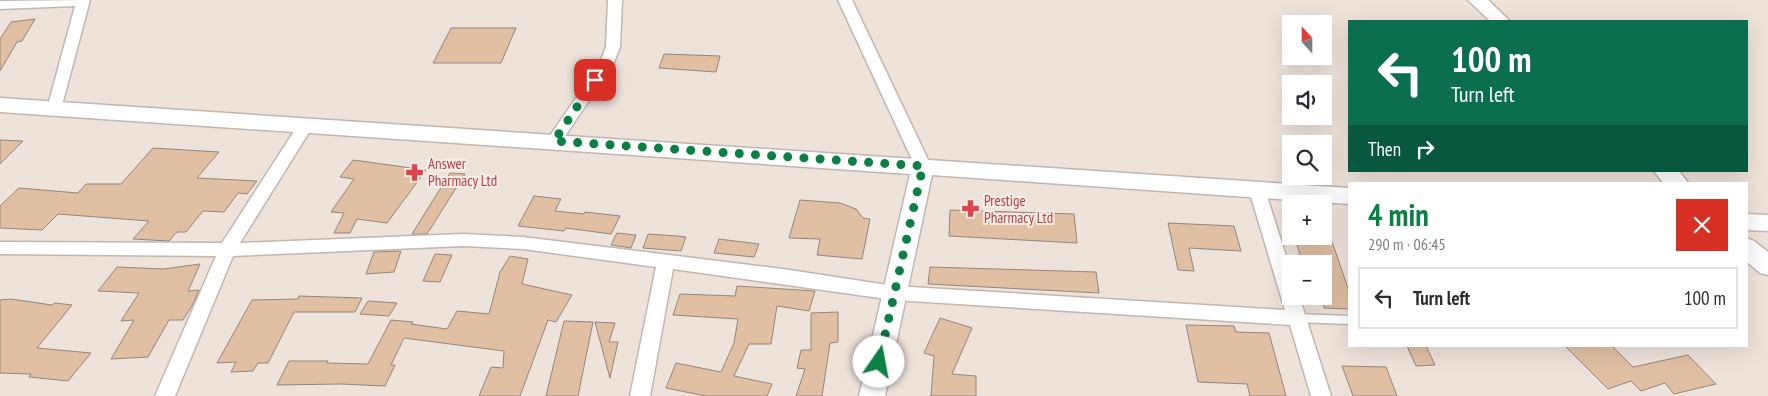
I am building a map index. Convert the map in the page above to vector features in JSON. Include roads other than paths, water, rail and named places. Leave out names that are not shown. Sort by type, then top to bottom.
[{"type":"street","points":[[554,141],[606,65],[613,47],[614,0]]},
{"type":"street","points":[[845,0],[890,91],[923,166],[872,396]]},
{"type":"street","points":[[1477,0],[1500,20]]},
{"type":"street","points":[[0,5],[83,1],[54,109]]},
{"type":"street","points":[[0,105],[1348,196]]},
{"type":"street","points":[[165,396],[227,250],[304,126]]},
{"type":"street","points":[[1666,172],[1676,182]]},
{"type":"street","points":[[1257,190],[1295,318],[1321,396]]},
{"type":"street","points":[[1748,222],[1768,223]]},
{"type":"street","points":[[0,248],[227,250],[463,240],[523,243],[783,276],[894,293],[1295,318]]},
{"type":"street","points":[[1748,249],[1768,266]]},
{"type":"street","points":[[640,396],[666,262]]},
{"type":"lane","points":[[1295,318],[1348,320]]},
{"type":"place","name":"Answer Pharmacy Ltd","points":[[414,172]]},
{"type":"place","name":"Prestige Pharmacy Ltd","points":[[970,209]]}]
